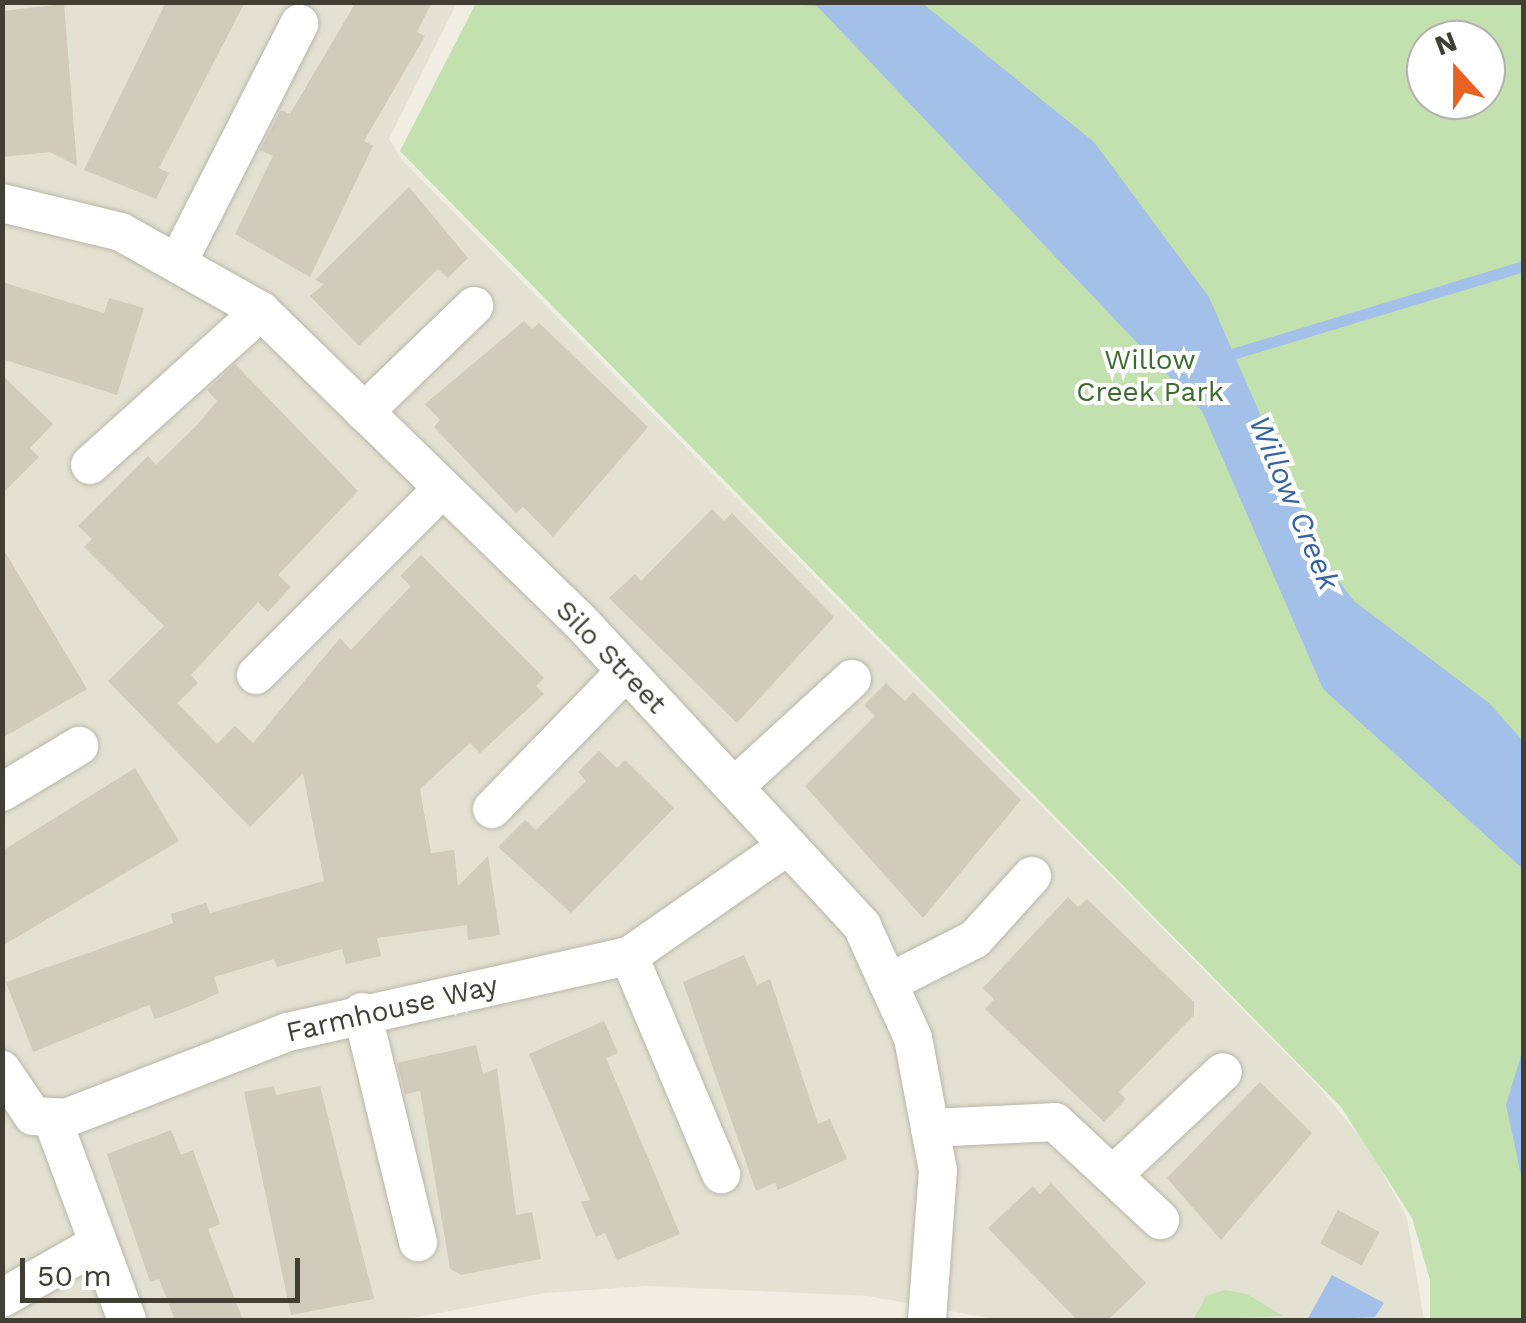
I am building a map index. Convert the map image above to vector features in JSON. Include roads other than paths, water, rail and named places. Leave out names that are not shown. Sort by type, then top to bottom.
[{"type":"street","points":[[180,258],[299,24]]},
{"type":"street","name":"Silo Street","points":[[2,203],[84,219],[180,258],[261,312],[626,671],[862,926],[913,1038],[938,1170],[927,1320]]},
{"type":"street","points":[[364,412],[474,306]]},
{"type":"street","points":[[90,466],[261,312]]},
{"type":"street","points":[[256,674],[443,488]]},
{"type":"street","points":[[492,808],[626,671]]},
{"type":"street","points":[[734,787],[852,679]]},
{"type":"street","points":[[2,792],[79,746]]},
{"type":"street","name":"Farmhouse Way","points":[[53,1122],[232,1049],[362,1012],[629,956],[786,848]]},
{"type":"street","points":[[888,983],[975,939],[1032,876]]},
{"type":"street","points":[[629,956],[721,1174]]},
{"type":"street","points":[[362,1012],[418,1242]]},
{"type":"street","points":[[1114,1174],[1223,1072]]},
{"type":"street","points":[[6,1085],[33,1116],[53,1122],[126,1320]]},
{"type":"street","points":[[930,1128],[1054,1122],[1160,1220]]},
{"type":"street","points":[[2,1298],[97,1244]]},
{"type":"water","name":"Willow Creek","points":[[767,3],[922,3],[1094,142],[1209,297],[1325,563],[1354,601],[1489,703],[1523,741],[1523,869],[1323,689],[1202,411],[817,6]]},
{"type":"water","points":[[1523,1049],[1524,1184],[1506,1105]]},
{"type":"water","points":[[1332,1275],[1384,1303],[1375,1317],[1307,1320]]},
{"type":"waterway","points":[[1222,357],[1524,266]]},
{"type":"park label","name":"Willow Creek Park","points":[[1150,376]]}]
